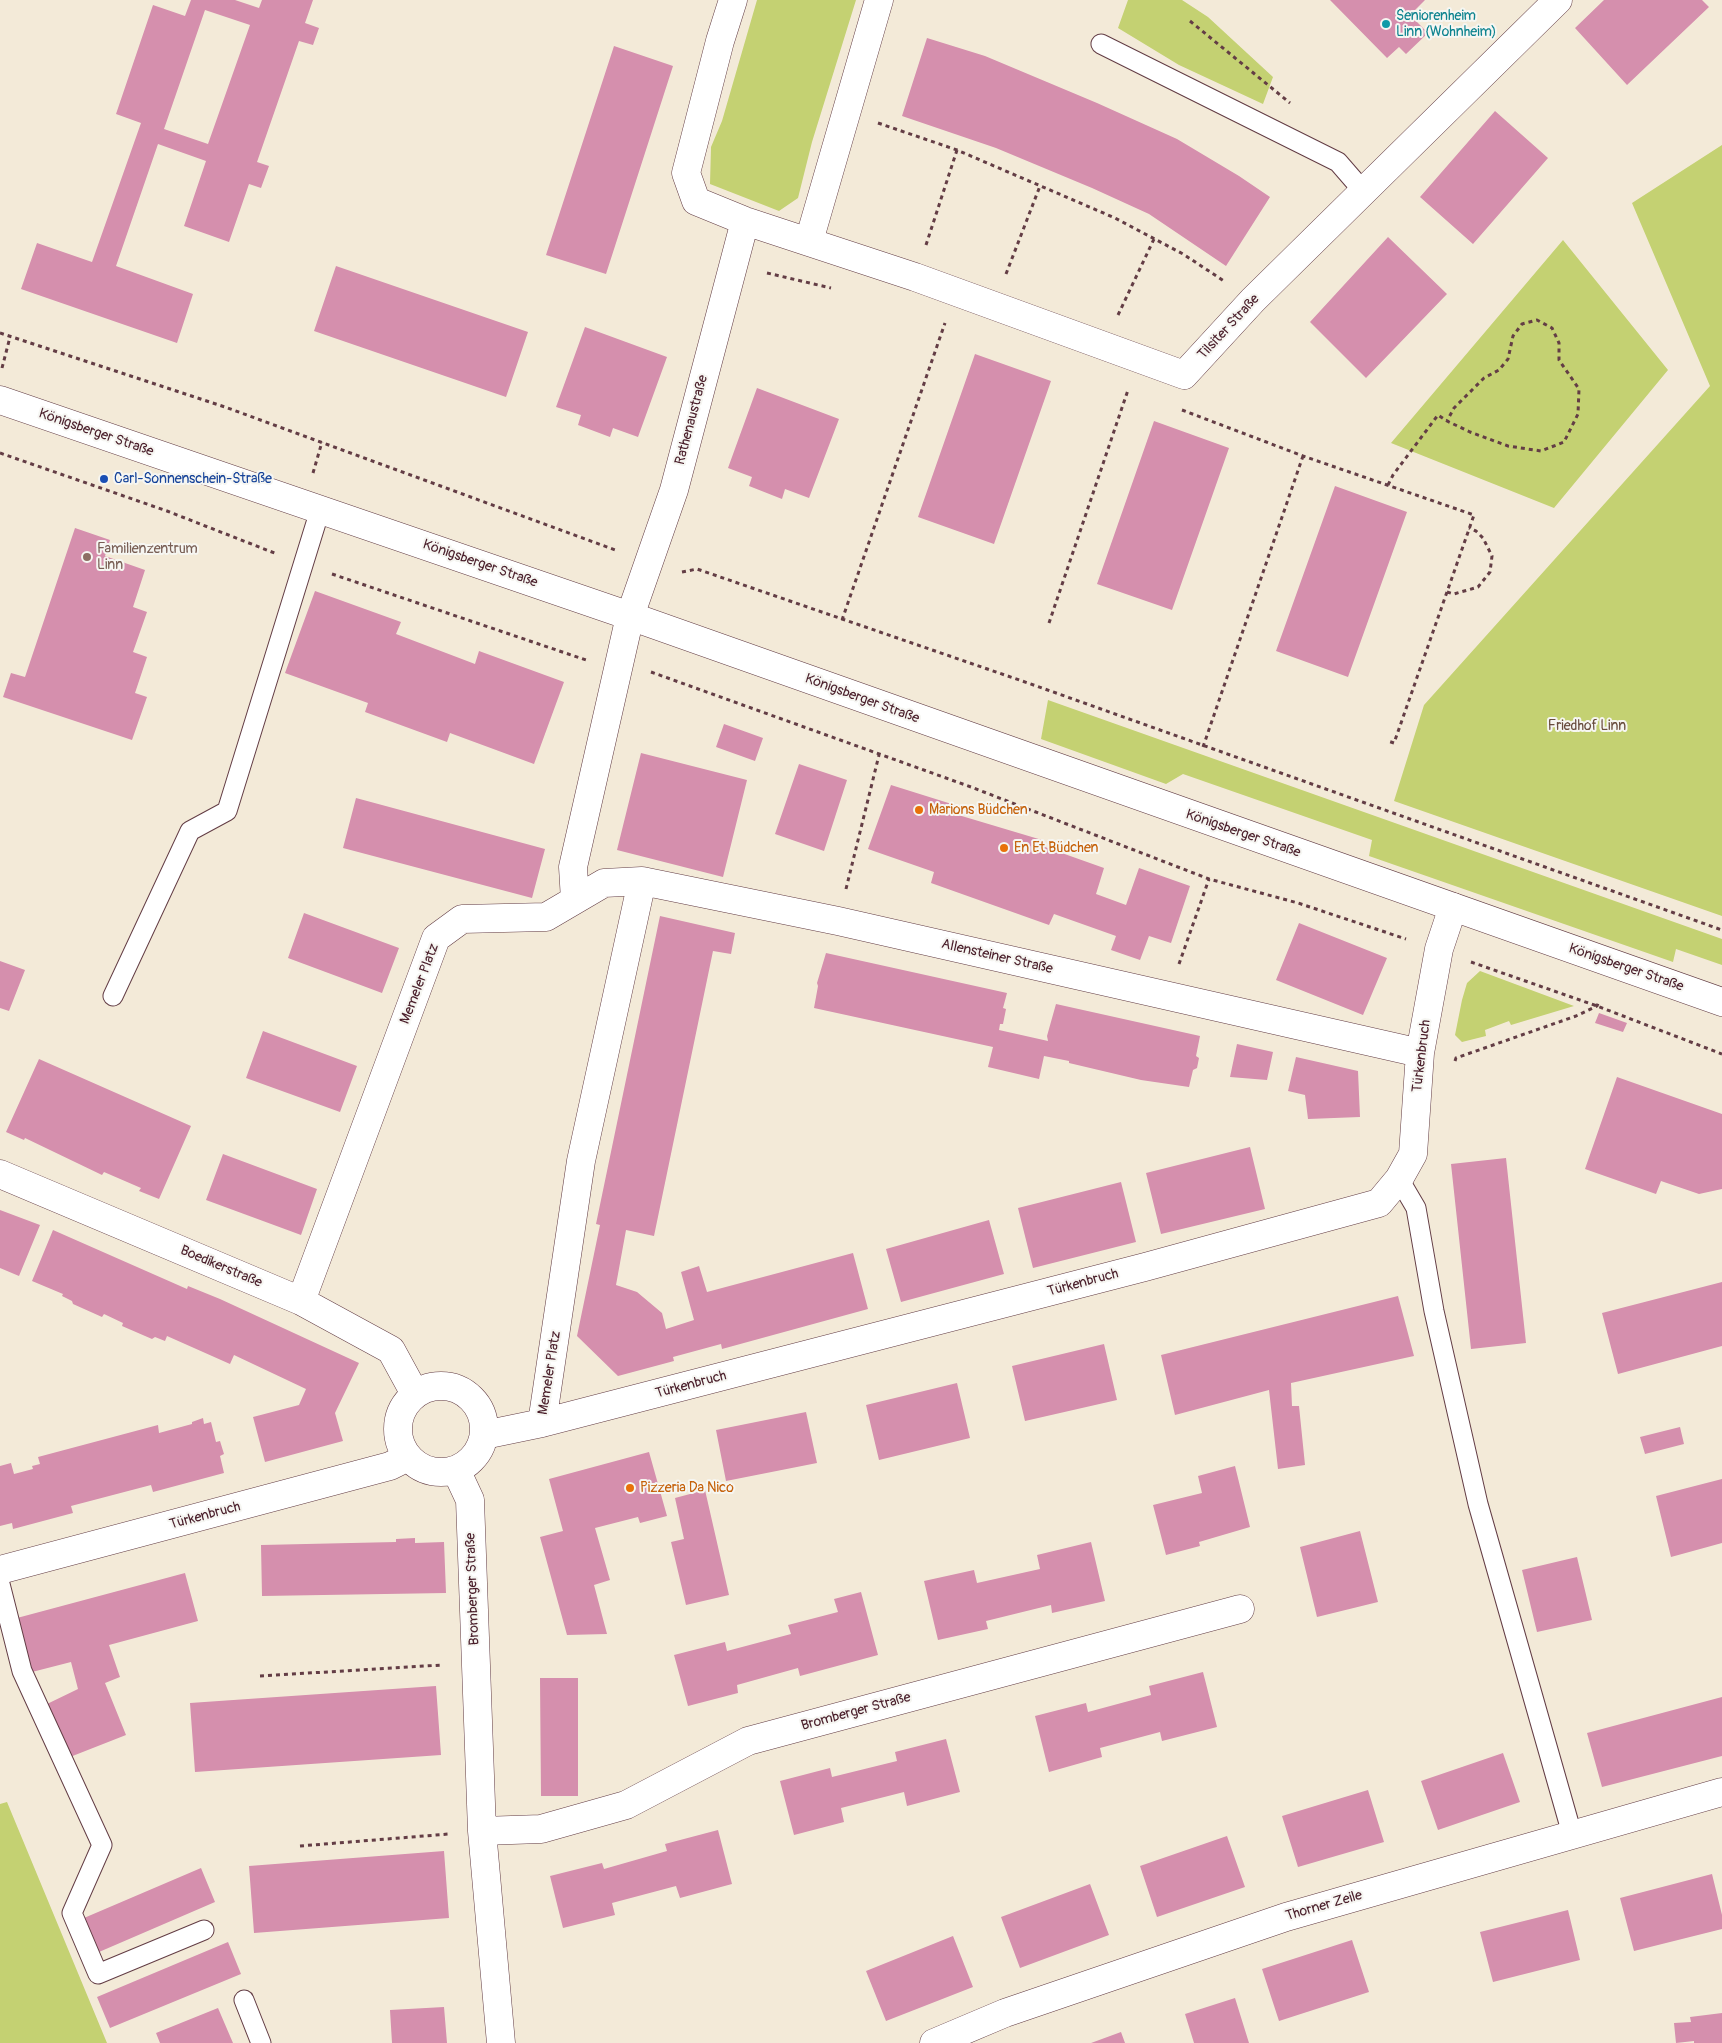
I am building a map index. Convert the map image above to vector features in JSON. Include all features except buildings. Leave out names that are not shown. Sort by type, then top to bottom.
[{"type":"street","points":[[733,0],[720,41],[686,173],[696,202],[745,222],[809,241],[879,0]]},
{"type":"street","name":"Tilsiter Straße","points":[[809,241],[915,277],[1184,375],[1254,300],[1558,0]]},
{"type":"street","name":"Rathenaustraße","points":[[630,616],[674,490],[745,222]]},
{"type":"street","name":"Königsberger Straße","points":[[0,400],[630,616],[1722,1002]]},
{"type":"street","points":[[575,900],[573,867],[630,616]]},
{"type":"street","name":"Allensteiner Straße","points":[[575,900],[604,883],[642,880],[838,921],[1420,1053]]},
{"type":"street","name":"Memeler Platz","points":[[542,1424],[581,1161],[642,880]]},
{"type":"street","name":"Memeler Platz","points":[[301,1301],[436,938],[462,919],[546,917],[575,900]]},
{"type":"street","name":"Türkenbruch","points":[[484,1434],[542,1424],[1145,1267],[1379,1203],[1398,1179],[1413,1154],[1420,1053],[1439,949],[1453,907]]},
{"type":"street","name":"Boedikerstraße","points":[[0,1174],[301,1301],[391,1350],[415,1394]]},
{"type":"street","points":[[442,1385],[456,1388],[468,1396],[478,1407],[483,1420],[484,1434],[475,1456],[456,1470],[441,1473],[426,1470],[414,1463],[398,1440],[397,1427],[400,1414],[406,1403],[415,1394],[428,1387],[442,1385]]},
{"type":"street","name":"Türkenbruch","points":[[0,1570],[390,1466],[408,1456]]},
{"type":"street","name":"Bromberger Straße","points":[[456,1470],[470,1500],[482,1831],[501,2043]]},
{"type":"street","name":"Bromberger Straße","points":[[482,1831],[541,1829],[626,1805],[748,1741],[1240,1609]]},
{"type":"street","name":"Thorner Zeile","points":[[934,2043],[1005,2013],[1286,1917],[1722,1792]]},
{"type":"lane","points":[[1101,44],[1338,162],[1364,192]]},
{"type":"lane","points":[[113,996],[190,831],[227,811],[320,510]]},
{"type":"lane","points":[[1398,1179],[1416,1208],[1434,1311],[1478,1504],[1572,1834]]},
{"type":"lane","points":[[0,1584],[22,1671],[102,1845],[72,1913],[98,1974],[204,1930]]},
{"type":"lane","points":[[244,2000],[261,2043]]},
{"type":"path","points":[[1190,21],[1293,105]]},
{"type":"path","points":[[845,113],[957,150],[1116,218],[1182,254],[1254,300]]},
{"type":"path","points":[[915,277],[957,150]]},
{"type":"path","points":[[995,307],[1040,186]]},
{"type":"path","points":[[1104,346],[1154,239]]},
{"type":"path","points":[[733,266],[837,290]]},
{"type":"path","points":[[842,620],[946,320],[937,318]]},
{"type":"path","points":[[1388,485],[1393,475],[1438,415],[1447,421],[1508,446],[1541,452],[1564,442],[1578,414],[1579,389],[1559,360],[1559,343],[1552,328],[1537,320],[1522,324],[1513,336],[1508,358],[1499,370],[1484,378],[1454,408],[1447,421]]},
{"type":"path","points":[[0,333],[225,407],[674,573],[697,569],[1028,683],[1203,747],[1722,930]]},
{"type":"path","points":[[0,375],[10,337]]},
{"type":"path","points":[[1049,624],[1128,390],[1136,393]]},
{"type":"path","points":[[1180,410],[1303,456],[1474,515],[1394,743],[1388,741]]},
{"type":"path","points":[[0,453],[167,511],[304,564],[583,660],[620,664],[650,672],[971,787],[1209,879],[1298,903],[1439,949],[1597,1006],[1722,1054]]},
{"type":"path","points":[[1203,747],[1303,456]]},
{"type":"path","points":[[1447,592],[1454,594],[1478,586],[1490,572],[1492,556],[1483,538],[1476,531],[1469,528]]},
{"type":"path","points":[[838,921],[879,754]]},
{"type":"path","points":[[1168,996],[1209,879]]},
{"type":"path","points":[[1454,1067],[1456,1058],[1576,1016],[1597,1006],[1599,1001]]},
{"type":"path","points":[[260,1676],[476,1663]]},
{"type":"path","points":[[300,1846],[482,1831]]},
{"type":"green space","points":[[757,0],[856,0],[812,142],[798,198],[779,211],[710,184],[711,147],[722,121]]},
{"type":"green space","points":[[1128,0],[1182,0],[1208,17],[1273,77],[1263,104],[1179,65],[1118,28]]},
{"type":"green space","name":"Friedhof Linn","points":[[1722,145],[1722,916],[1394,801],[1424,705],[1710,386],[1632,203]]},
{"type":"green space","points":[[1563,240],[1668,370],[1554,508],[1391,443]]},
{"type":"green space","points":[[1048,700],[1722,939],[1722,965],[1676,949],[1673,962],[1369,856],[1372,840],[1183,774],[1166,784],[1041,739]]},
{"type":"green space","points":[[1480,971],[1574,1006],[1511,1025],[1509,1021],[1485,1030],[1486,1036],[1462,1042],[1455,1035],[1462,1000],[1467,983]]},
{"type":"green space","points":[[7,1802],[107,2043],[0,2043],[0,1804]]},
{"type":"place","name":"Seniorenheim Linn (Wohnheim)","points":[[1386,24]]},
{"type":"place","name":"Carl-Sonnenschein-Straße","points":[[104,479]]},
{"type":"place","name":"Familienzentrum Linn","points":[[87,557]]},
{"type":"place","name":"Marions Büdchen","points":[[919,810]]},
{"type":"place","name":"En Et Büdchen","points":[[1004,848]]},
{"type":"place","name":"Pizzeria Da Nico","points":[[630,1488]]}]
